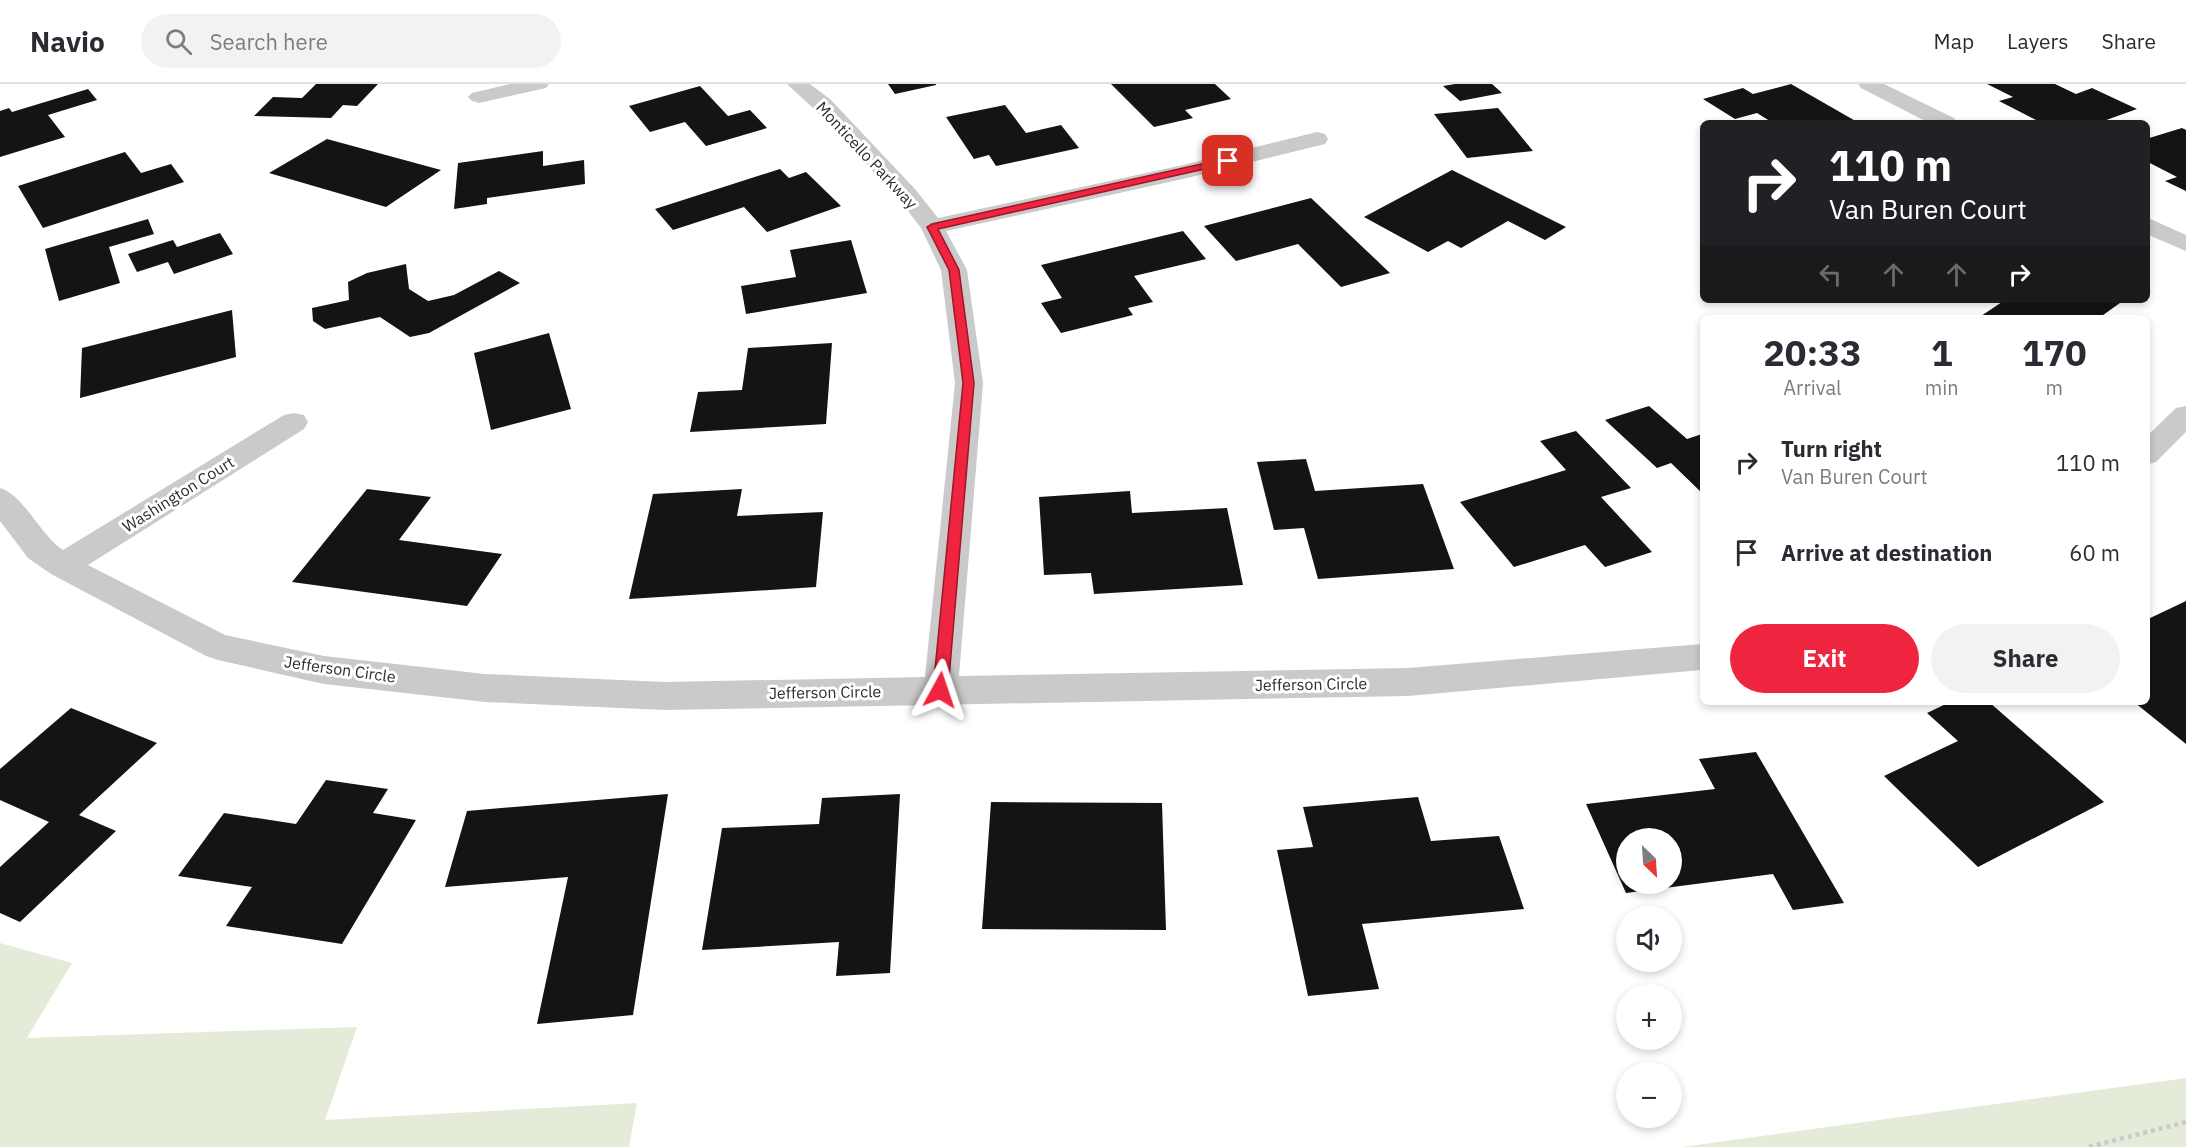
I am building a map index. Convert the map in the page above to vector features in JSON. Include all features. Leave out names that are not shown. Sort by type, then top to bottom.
[{"type":"street","points":[[479,97],[539,84]]},
{"type":"street","name":"Monticello Parkway","points":[[797,84],[822,105],[908,194],[932,227],[954,270],[969,383],[940,690]]},
{"type":"street","points":[[1868,84],[1940,120]]},
{"type":"street","points":[[932,227],[1184,172],[1317,139]]},
{"type":"street","points":[[2150,226],[2186,244]]},
{"type":"street","points":[[2150,450],[2186,415]]},
{"type":"street","name":"Washington Court","points":[[62,566],[294,422]]},
{"type":"street","name":"Jefferson Circle","points":[[0,499],[39,550],[62,566],[218,647],[324,670],[485,688],[665,696],[1408,682],[1700,657]]},
{"type":"path","points":[[2089,1147],[2186,1122]]},
{"type":"green space","points":[[0,943],[72,963],[27,1038],[357,1027],[325,1120],[637,1103],[629,1147],[0,1147]]},
{"type":"green space","points":[[2186,1078],[2186,1147],[1682,1147]]},
{"type":"building","points":[[316,84],[378,84],[357,106],[343,105],[331,118],[254,116],[273,97],[302,98]]},
{"type":"building","points":[[888,84],[936,84],[936,85],[895,94]]},
{"type":"building","points":[[1111,84],[1215,84],[1231,99],[1185,110],[1193,118],[1154,127]]},
{"type":"building","points":[[1492,84],[1502,93],[1460,101],[1443,86]]},
{"type":"building","points":[[1791,84],[1854,120],[1768,120],[1757,113],[1735,119],[1703,99],[1743,88],[1753,94]]},
{"type":"building","points":[[1987,84],[2055,84],[2076,94],[2092,88],[2137,109],[2106,120],[2036,120],[1999,101],[2013,97]]},
{"type":"building","points":[[700,86],[728,116],[750,110],[767,128],[706,146],[685,122],[650,132],[629,106]]},
{"type":"building","points":[[88,89],[97,100],[48,115],[65,137],[0,157],[0,111],[9,108],[12,112]]},
{"type":"building","points":[[1005,105],[1026,133],[1061,125],[1079,148],[996,166],[989,155],[974,159],[946,117]]},
{"type":"building","points":[[1498,108],[1533,151],[1467,158],[1434,114]]},
{"type":"building","points":[[2182,128],[2186,130],[2186,191],[2165,181],[2177,177],[2150,163],[2150,138]]},
{"type":"building","points":[[327,139],[441,170],[386,207],[269,173]]},
{"type":"building","points":[[543,151],[543,166],[584,160],[585,184],[487,198],[487,204],[454,209],[458,163]]},
{"type":"building","points":[[125,152],[141,173],[171,164],[184,182],[43,228],[18,186]]},
{"type":"building","points":[[780,169],[789,178],[806,172],[841,206],[767,232],[744,207],[673,230],[655,209]]},
{"type":"building","points":[[1452,170],[1566,227],[1545,240],[1508,221],[1461,248],[1448,241],[1428,252],[1364,217]]},
{"type":"building","points":[[1311,198],[1390,273],[1341,287],[1298,244],[1236,261],[1204,226]]},
{"type":"building","points":[[148,219],[154,234],[109,247],[120,283],[59,301],[45,249]]},
{"type":"building","points":[[1183,231],[1206,259],[1134,276],[1153,302],[1128,308],[1133,315],[1061,333],[1041,303],[1062,298],[1041,265]]},
{"type":"building","points":[[220,233],[233,254],[174,274],[168,262],[137,272],[128,254],[173,240],[177,247]]},
{"type":"building","points":[[851,240],[867,293],[746,314],[741,286],[796,277],[790,250]]},
{"type":"building","points":[[406,264],[409,289],[428,301],[454,295],[499,271],[520,283],[429,333],[410,337],[380,317],[325,329],[313,321],[312,308],[349,300],[348,282],[367,273]]},
{"type":"building","points":[[2000,303],[2120,303],[2103,315],[1982,315]]},
{"type":"building","points":[[232,310],[236,357],[80,398],[82,348]]},
{"type":"building","points":[[549,333],[571,409],[491,430],[474,353]]},
{"type":"building","points":[[832,343],[826,424],[690,432],[698,392],[742,390],[748,348]]},
{"type":"building","points":[[1649,406],[1687,439],[1700,435],[1700,491],[1671,463],[1657,468],[1605,420]]},
{"type":"building","points":[[1576,431],[1631,488],[1601,497],[1652,552],[1605,567],[1585,545],[1514,567],[1460,502],[1566,470],[1540,441]]},
{"type":"building","points":[[1306,459],[1315,491],[1423,484],[1454,569],[1318,579],[1304,528],[1274,530],[1257,462]]},
{"type":"building","points":[[367,489],[431,497],[399,540],[502,554],[467,606],[292,582]]},
{"type":"building","points":[[742,489],[737,516],[823,512],[816,587],[629,599],[653,494]]},
{"type":"building","points":[[1130,491],[1132,513],[1227,508],[1243,585],[1094,594],[1091,573],[1044,575],[1039,497]]},
{"type":"building","points":[[2186,601],[2186,744],[2138,705],[2150,705],[2150,618]]},
{"type":"building","points":[[1944,705],[1992,705],[2104,802],[1978,867],[1884,776],[1958,741],[1927,713]]},
{"type":"building","points":[[71,708],[157,743],[79,815],[116,831],[20,922],[0,913],[0,867],[49,822],[0,800],[0,769]]},
{"type":"building","points":[[1756,752],[1844,903],[1793,910],[1773,874],[1682,886],[1682,828],[1616,828],[1616,871],[1586,804],[1715,789],[1699,759]]},
{"type":"building","points":[[326,780],[388,789],[373,813],[416,820],[342,944],[226,926],[252,887],[178,876],[224,813],[296,824]]},
{"type":"building","points":[[668,794],[633,1015],[537,1024],[568,877],[445,887],[467,811]]},
{"type":"building","points":[[900,794],[890,973],[836,976],[839,942],[702,950],[722,828],[819,824],[822,798]]},
{"type":"building","points":[[1418,797],[1431,841],[1499,836],[1524,909],[1362,924],[1379,989],[1308,996],[1277,850],[1313,847],[1303,807]]},
{"type":"building","points":[[991,802],[1162,803],[1166,930],[982,929]]},
{"type":"route","points":[[940,690],[969,383],[954,270],[932,227],[1228,161]]}]
